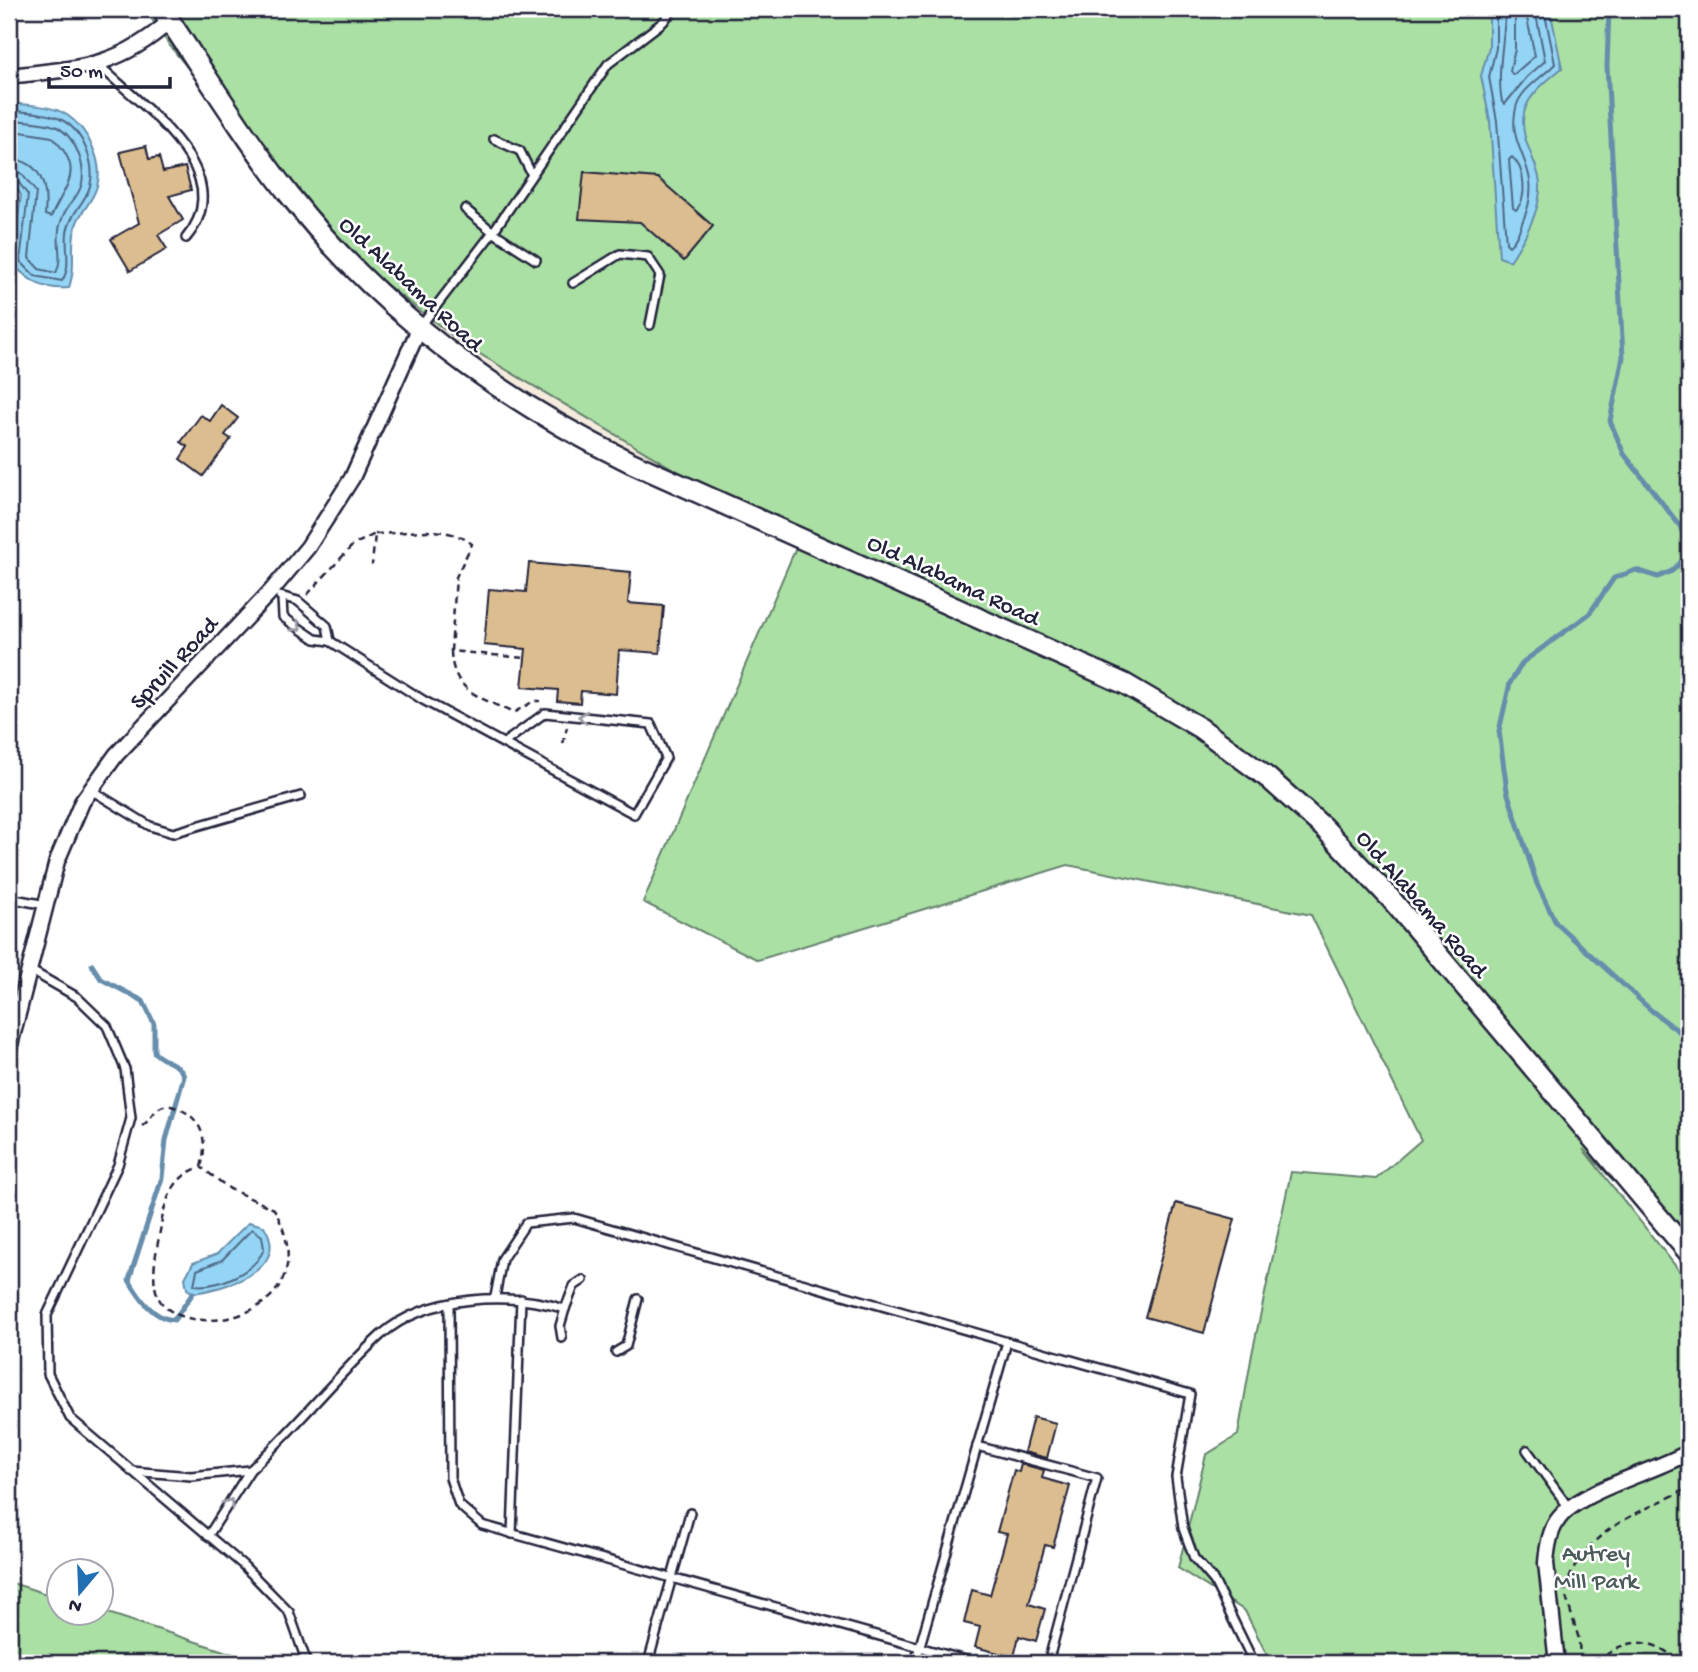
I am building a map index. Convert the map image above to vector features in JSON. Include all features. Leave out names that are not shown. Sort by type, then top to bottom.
[{"type":"main road","name":"Old Alabama Road","points":[[166,15],[291,197],[364,278],[419,328],[486,381],[576,436],[1125,684],[1210,735],[1268,778],[1323,827],[1391,898],[1689,1253]]},
{"type":"street","points":[[9,76],[98,64],[124,55],[147,41],[166,15]]},
{"type":"street","name":"Spruill Road","points":[[9,1049],[68,831],[90,790],[116,755],[277,594],[352,478],[419,328]]},
{"type":"street","points":[[1557,1663],[1547,1547],[1556,1522],[1575,1502],[1689,1452]]},
{"type":"lane","points":[[419,328],[493,232],[608,64],[663,22],[673,9]]},
{"type":"lane","points":[[98,64],[162,122],[191,161],[200,180],[202,203],[194,229],[186,238]]},
{"type":"lane","points":[[494,139],[511,144],[520,151],[531,173]]},
{"type":"lane","points":[[465,209],[493,232],[536,260]]},
{"type":"lane","points":[[573,283],[620,254],[648,257],[660,275],[650,325]]},
{"type":"lane","points":[[277,594],[301,603],[327,626],[330,641]]},
{"type":"lane","points":[[277,594],[283,617],[315,639],[330,641],[409,692],[504,744],[634,814],[666,758],[650,724],[545,713],[504,744]]},
{"type":"lane","points":[[90,790],[150,827],[173,833],[301,796]]},
{"type":"lane","points":[[9,898],[46,905]]},
{"type":"lane","points":[[29,970],[77,997],[107,1026],[125,1069],[131,1118],[118,1165],[47,1315],[48,1374],[70,1418],[243,1565],[289,1612],[307,1663]]},
{"type":"lane","points":[[495,1297],[502,1259],[526,1223],[574,1217],[1190,1394],[1177,1477],[1183,1528],[1194,1558],[1214,1581],[1254,1663]]},
{"type":"lane","points":[[562,1338],[560,1326],[565,1308],[574,1286],[583,1280]]},
{"type":"lane","points":[[208,1535],[250,1470],[383,1334],[424,1311],[495,1297],[565,1308]]},
{"type":"lane","points":[[512,1534],[521,1299]]},
{"type":"lane","points":[[616,1352],[626,1346],[638,1299]]},
{"type":"lane","points":[[449,1305],[450,1478],[459,1505],[482,1525],[976,1663]]},
{"type":"lane","points":[[915,1663],[1007,1342]]},
{"type":"lane","points":[[977,1446],[1097,1478],[1049,1659],[1044,1663]]},
{"type":"lane","points":[[1527,1450],[1569,1508]]},
{"type":"lane","points":[[131,1471],[191,1476],[250,1470]]},
{"type":"lane","points":[[648,1663],[690,1513]]},
{"type":"path","points":[[301,603],[345,552],[375,534],[447,532],[472,544],[456,578],[451,651],[455,675],[462,687],[513,713],[534,701],[549,702]]},
{"type":"path","points":[[372,565],[375,534]]},
{"type":"path","points":[[451,651],[525,658]]},
{"type":"path","points":[[128,1127],[138,1128],[147,1123],[160,1107],[169,1105],[190,1114],[202,1127],[204,1151],[201,1167]]},
{"type":"path","points":[[201,1167],[230,1189],[274,1209],[289,1246],[282,1281],[269,1300],[227,1318],[208,1321],[187,1318],[167,1308],[159,1300],[155,1283],[166,1197],[185,1175],[201,1167]]},
{"type":"path","points":[[1580,1663],[1579,1639],[1565,1592],[1572,1566],[1602,1533],[1689,1488]]},
{"type":"path","points":[[1597,1663],[1619,1645],[1648,1642],[1680,1663]]},
{"type":"shaded area","points":[[320,233],[463,344],[798,543],[587,434],[409,331]]},
{"type":"green space","name":"Autrey Mill Park","points":[[145,9],[1689,9],[1689,1258],[1583,1149],[1689,1283],[1689,1663],[1271,1663],[1245,1611],[1178,1568],[1206,1455],[1238,1435],[1252,1354],[1291,1172],[1376,1179],[1421,1140],[1311,915],[1068,865],[758,960],[643,902],[798,543],[463,344],[320,233],[170,46]]},
{"type":"green space","points":[[9,1582],[46,1594],[46,1626],[116,1626],[116,1616],[236,1655],[234,1663],[9,1663]]},
{"type":"water","points":[[1489,9],[1550,9],[1562,68],[1534,93],[1524,112],[1524,135],[1539,176],[1540,195],[1531,225],[1510,261],[1499,257],[1490,121],[1481,76],[1489,47]]},
{"type":"water","points":[[9,105],[39,106],[67,115],[88,137],[96,157],[99,177],[92,199],[75,227],[69,288],[51,288],[37,283],[12,263],[21,195],[9,178]]},
{"type":"water","points":[[249,1222],[264,1226],[270,1241],[269,1254],[262,1265],[251,1274],[221,1287],[193,1293],[187,1289],[185,1278],[193,1263],[217,1254]]},
{"type":"building","points":[[146,146],[149,159],[159,157],[163,172],[185,167],[191,190],[169,196],[183,220],[158,235],[167,249],[130,271],[111,239],[139,223],[120,152]]},
{"type":"building","points":[[584,172],[658,178],[713,226],[684,261],[640,222],[579,219]]},
{"type":"building","points":[[221,405],[238,418],[225,435],[231,439],[203,476],[180,459],[188,447],[181,442],[201,415],[210,421]]},
{"type":"building","points":[[529,563],[631,572],[628,603],[664,606],[660,653],[619,650],[616,694],[581,691],[580,703],[557,701],[558,690],[522,687],[526,649],[484,645],[489,589],[526,592]]},
{"type":"building","points":[[1176,1203],[1235,1219],[1204,1333],[1145,1317]]},
{"type":"building","points":[[1033,1417],[1056,1423],[1047,1458],[1024,1452]]},
{"type":"building","points":[[1021,1464],[1044,1470],[1042,1478],[1070,1486],[1053,1547],[1045,1545],[1029,1604],[1045,1609],[1036,1641],[1019,1636],[1014,1657],[975,1647],[980,1627],[964,1623],[972,1590],[990,1595],[1007,1534],[997,1532],[1014,1470],[1019,1472]]},
{"type":"waterway","points":[[1609,9],[1607,66],[1623,357],[1610,421],[1624,454],[1680,526],[1687,545],[1683,560],[1672,571],[1658,577],[1636,570],[1614,578],[1589,614],[1523,662],[1510,683],[1499,731],[1507,791],[1537,884],[1556,923],[1652,1011],[1689,1039]]},
{"type":"waterway","points":[[92,965],[101,979],[143,1001],[154,1024],[154,1052],[178,1067],[184,1076],[166,1140],[162,1178],[129,1280],[147,1306],[166,1319],[174,1320],[193,1293]]}]
